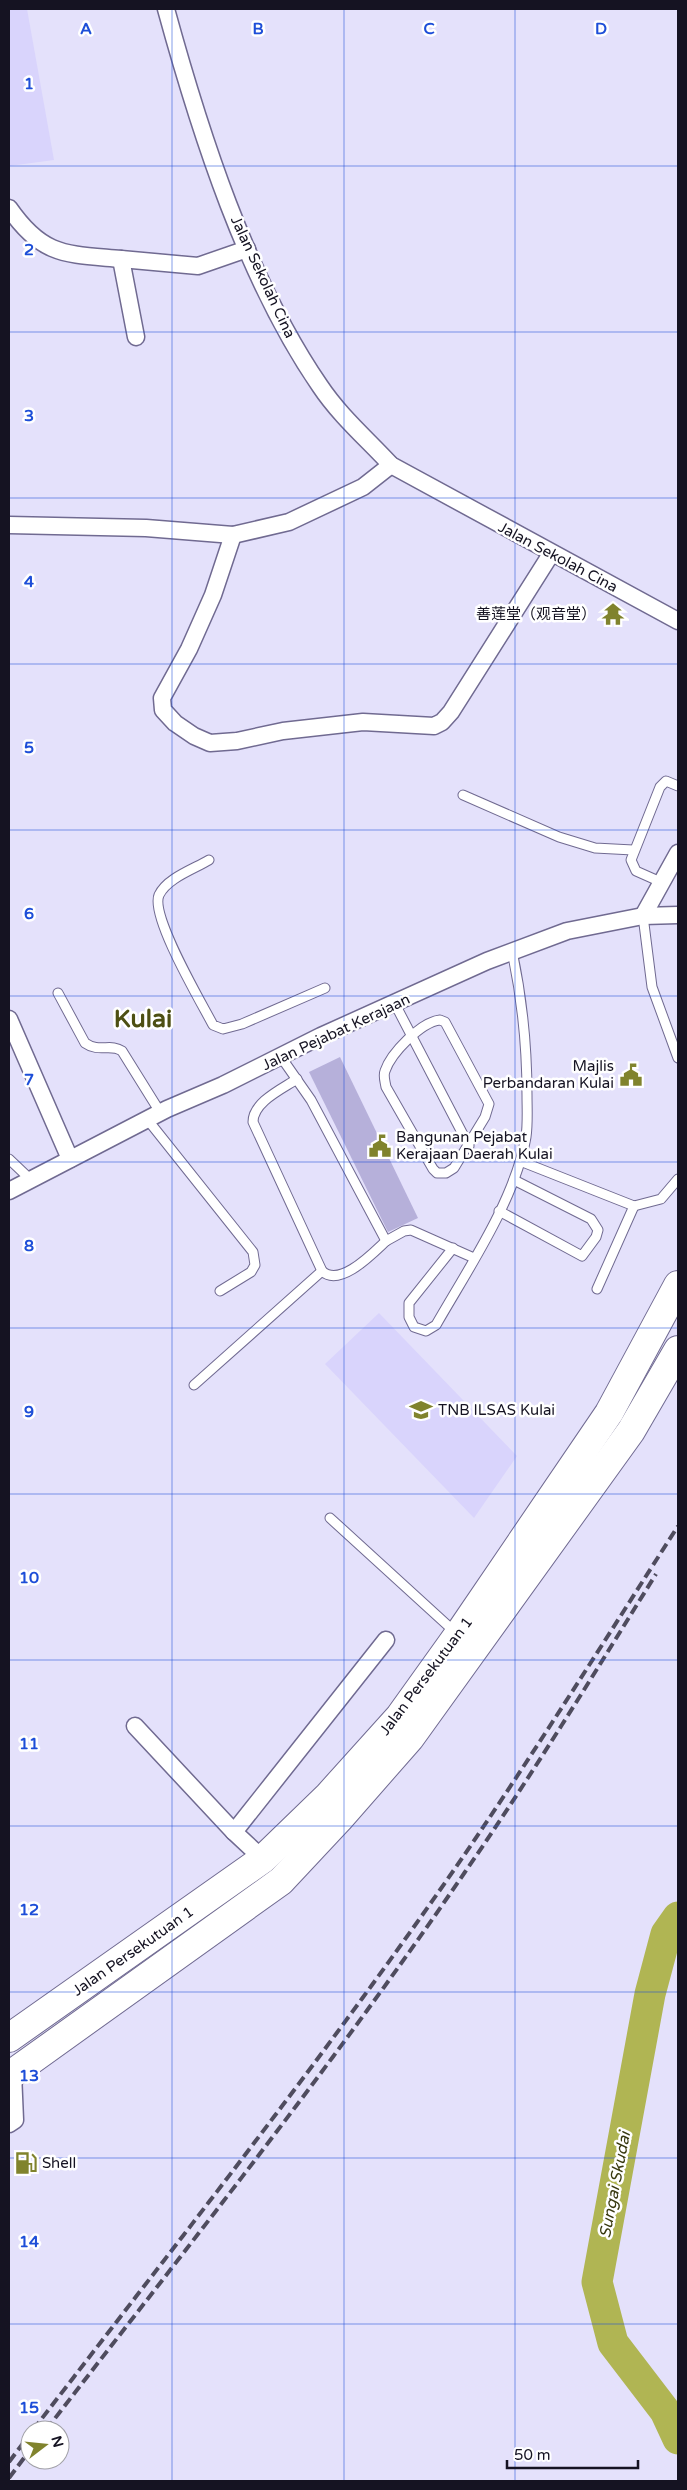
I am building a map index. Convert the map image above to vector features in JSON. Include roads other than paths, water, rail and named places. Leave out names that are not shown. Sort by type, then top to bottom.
[{"type":"highway","name":"Jalan Persekutuan 1","points":[[9,2038],[263,1859],[328,1796],[400,1716],[458,1635],[608,1414],[678,1285]]},
{"type":"highway","name":"Jalan Persekutuan 1","points":[[11,2074],[281,1881],[339,1819],[410,1738],[631,1430],[678,1350]]},
{"type":"street","name":"Jalan Sekolah Cina","points":[[166,9],[207,141],[247,249],[286,332],[321,388],[359,433],[391,465],[551,554],[678,621]]},
{"type":"street","points":[[9,208],[31,236],[49,248],[71,254],[198,266],[247,249]]},
{"type":"street","points":[[121,259],[136,337]]},
{"type":"street","points":[[9,526],[146,528],[234,535],[289,522],[363,486],[391,465]]},
{"type":"street","points":[[234,535],[213,595],[189,649],[162,698],[164,710],[175,723],[194,736],[210,743],[237,741],[283,731],[364,722],[429,726],[442,722],[451,712],[551,554]]},
{"type":"street","points":[[643,916],[678,853]]},
{"type":"street","name":"Jalan Pejabat Kerajaan","points":[[9,1191],[153,1116],[223,1086],[321,1036],[512,951],[567,931],[643,916],[678,915]]},
{"type":"street","points":[[9,1023],[70,1159]]},
{"type":"street","points":[[234,1832],[386,1640]]},
{"type":"street","points":[[135,1726],[234,1832],[263,1859]]},
{"type":"street","points":[[9,2124],[15,2120],[11,2074]]},
{"type":"lane","points":[[663,883],[636,871],[631,860],[633,850],[660,788],[666,781],[678,786]]},
{"type":"lane","points":[[463,795],[559,837],[594,848],[633,850]]},
{"type":"lane","points":[[209,860],[166,884],[158,896],[157,911],[177,957],[213,1025],[223,1028],[242,1024],[324,988]]},
{"type":"lane","points":[[643,916],[652,987],[678,1058]]},
{"type":"lane","points":[[452,1248],[409,1303],[409,1316],[414,1327],[426,1331],[436,1325],[474,1258],[514,1180],[520,1161],[526,1135],[527,1064],[518,981],[512,951]]},
{"type":"lane","points":[[58,993],[85,1043],[92,1048],[116,1047],[122,1051],[153,1116],[253,1252],[256,1265],[251,1272],[220,1291]]},
{"type":"lane","points":[[395,1004],[469,1146]]},
{"type":"lane","points":[[435,1021],[445,1022],[487,1098],[488,1110],[469,1146],[454,1168],[446,1173],[437,1173],[433,1169],[386,1087],[385,1070],[411,1034],[435,1021]]},
{"type":"lane","points":[[281,1057],[311,1100],[386,1240]]},
{"type":"lane","points":[[296,1079],[257,1108],[253,1116],[253,1122],[326,1276],[334,1277],[370,1259],[386,1240],[411,1230],[474,1258]]},
{"type":"lane","points":[[9,1159],[30,1179]]},
{"type":"lane","points":[[520,1161],[634,1206],[661,1199],[678,1179]]},
{"type":"lane","points":[[498,1211],[582,1256],[596,1237],[598,1230],[592,1218],[514,1180]]},
{"type":"lane","points":[[597,1288],[634,1206]]},
{"type":"lane","points":[[194,1385],[322,1271]]},
{"type":"lane","points":[[330,1518],[458,1635]]},
{"type":"waterway","name":"Sungai Skudai","points":[[678,1917],[666,1934],[650,1994],[597,2282],[613,2343],[665,2411],[678,2439]]},
{"type":"railway","points":[[41,2420],[248,2151],[405,1939],[513,1782],[678,1526]]},
{"type":"railway","points":[[54,2420],[260,2154],[415,1944],[514,1799],[656,1574]]},
{"type":"railway","points":[[9,2462],[20,2447]]},
{"type":"railway","points":[[9,2478],[20,2463]]},
{"type":"place","name":"善莲堂（观音堂）","points":[[613,614]]},
{"type":"place","name":"Majlis Perbandaran Kulai","points":[[631,1075]]},
{"type":"place","name":"Bangunan Pejabat Kerajaan Daerah Kulai","points":[[380,1146]]},
{"type":"place","name":"TNB ILSAS Kulai","points":[[421,1410]]},
{"type":"place","name":"Shell","points":[[26,2163]]},
{"type":"district","name":"Kulai","points":[[143,1019]]}]
